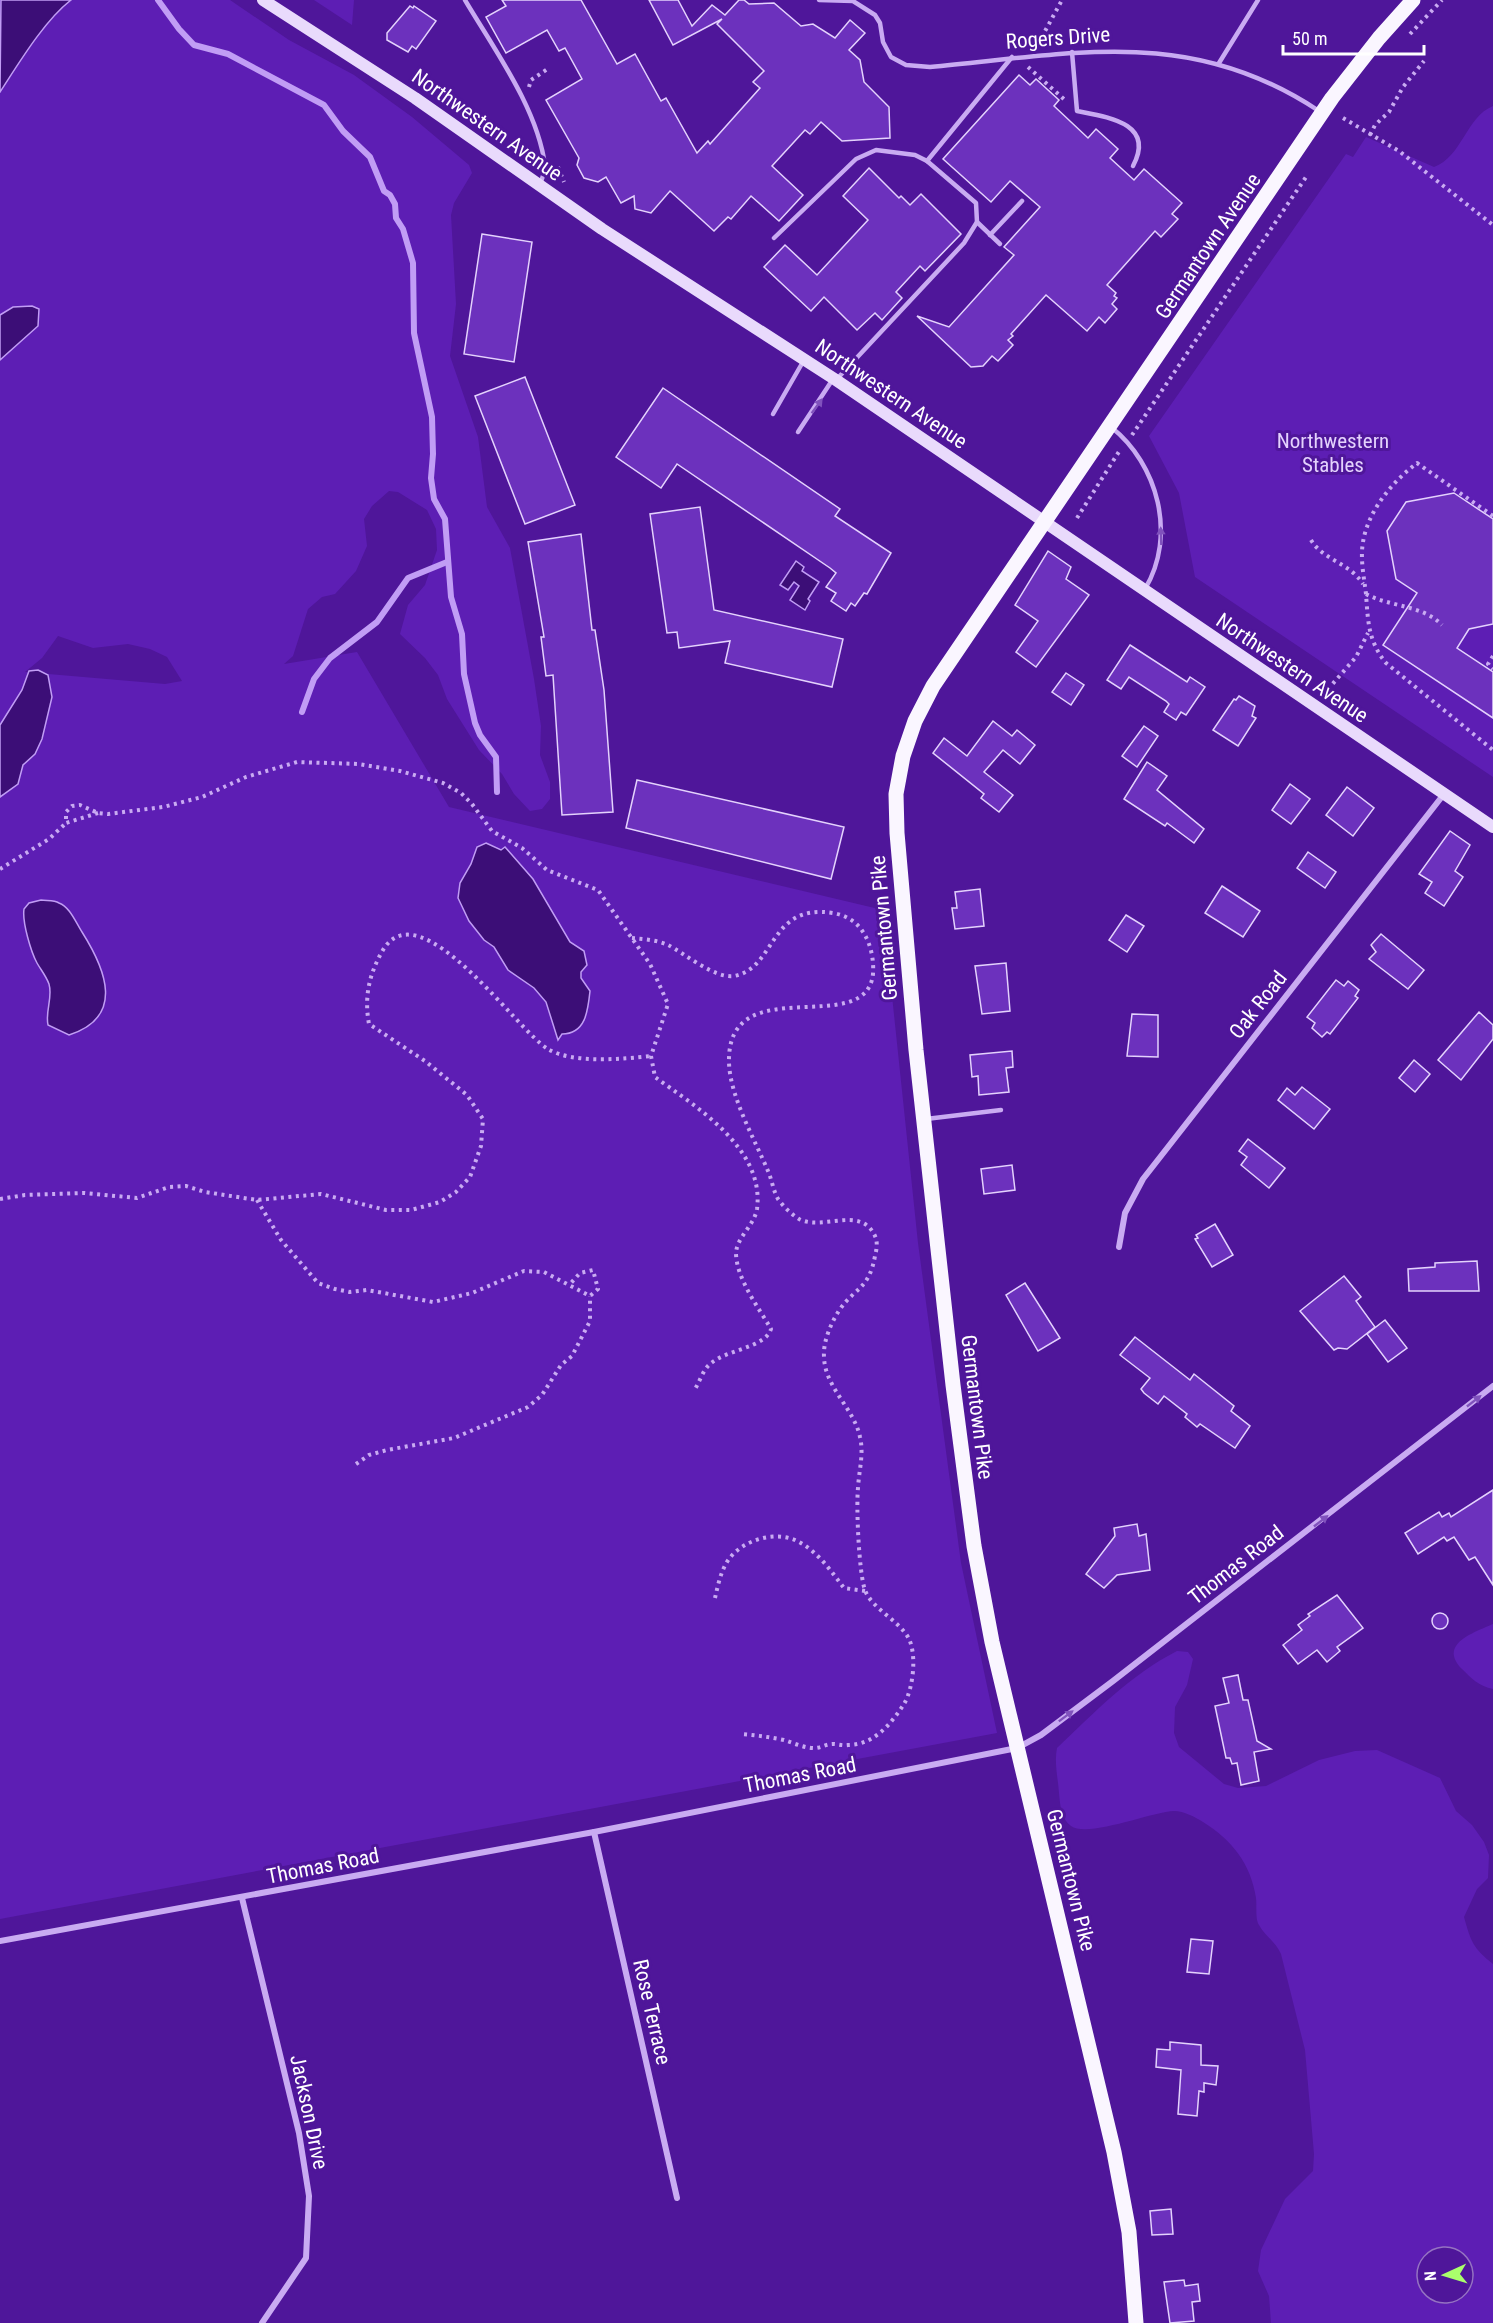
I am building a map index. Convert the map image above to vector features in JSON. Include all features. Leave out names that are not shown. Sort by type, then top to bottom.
[{"type":"main road","name":"Germantown Avenue","points":[[1045,522],[1322,112],[1356,66],[1413,0]]},
{"type":"main road","name":"Germantown Pike","points":[[1045,522],[923,703],[908,740],[899,774],[897,833],[924,1119],[974,1546],[992,1642],[1114,2152],[1129,2232],[1136,2323]]},
{"type":"street","name":"Northwestern Avenue","points":[[263,0],[415,98],[539,186],[835,379],[1493,827]]},
{"type":"street","name":"Oak Road","points":[[1119,1247],[1125,1213],[1143,1179],[1444,794]]},
{"type":"street","name":"Thomas Road","points":[[0,1941],[594,1832],[1017,1748],[1041,1735],[1113,1681],[1493,1386]]},
{"type":"street","name":"Rose Terrace","points":[[594,1832],[677,2198]]},
{"type":"street","name":"Jackson Drive","points":[[242,1898],[299,2133],[309,2196],[306,2258],[262,2323]]},
{"type":"lane","points":[[465,0],[518,90],[536,132],[545,169],[539,186]]},
{"type":"lane","name":"Rogers Drive","points":[[819,0],[852,0],[875,15],[886,51],[906,65],[930,67],[1072,52],[1153,52],[1219,63],[1270,82],[1322,112]]},
{"type":"lane","points":[[1219,63],[1258,0]]},
{"type":"lane","points":[[1072,52],[1077,111],[1121,121],[1129,126],[1134,133],[1139,150],[1133,166]]},
{"type":"lane","points":[[927,161],[1012,57]]},
{"type":"lane","points":[[774,238],[856,159],[876,150],[915,155],[927,161],[976,203],[977,222],[964,243],[835,379],[798,432]]},
{"type":"lane","points":[[990,235],[1023,201]]},
{"type":"lane","points":[[977,222],[1000,244]]},
{"type":"lane","points":[[773,414],[804,360]]},
{"type":"lane","points":[[1111,426],[1128,440],[1149,477],[1160,518],[1161,552],[1144,591]]},
{"type":"lane","points":[[924,1119],[1001,1110]]},
{"type":"path","points":[[1038,44],[1062,0]]},
{"type":"path","points":[[1410,34],[1442,0]]},
{"type":"path","points":[[1370,135],[1424,61]]},
{"type":"path","points":[[1028,66],[1077,111]]},
{"type":"path","points":[[1343,118],[1418,165],[1493,225]]},
{"type":"path","points":[[1077,518],[1308,174]]},
{"type":"path","points":[[1493,516],[1417,463],[1398,478],[1383,498],[1368,526],[1363,542],[1368,633],[1375,650],[1386,663],[1493,750]]},
{"type":"path","points":[[1311,540],[1315,546],[1350,568],[1365,587]]},
{"type":"path","points":[[1366,593],[1380,601],[1424,612],[1442,626]]},
{"type":"path","points":[[1312,705],[1343,674],[1356,657],[1368,633]]},
{"type":"path","points":[[1493,656],[1488,664],[1493,669]]},
{"type":"path","points":[[66,823],[66,812],[72,806],[80,805],[98,813],[108,814],[178,803],[297,762],[359,764],[400,771],[444,783],[461,793],[492,831],[522,848],[547,870],[598,890],[650,964],[668,1004],[651,1056],[655,1077],[724,1131],[747,1163],[756,1189],[754,1221],[741,1238],[736,1252],[746,1284],[771,1329],[768,1338],[760,1343],[730,1352],[708,1366],[695,1389]]},
{"type":"path","points":[[0,869],[49,838],[66,823],[98,813]]},
{"type":"path","points":[[632,938],[665,944],[727,976],[747,971],[789,921],[807,913],[839,914],[852,920],[862,930],[869,943],[874,963],[872,985],[862,994],[844,1003],[822,1007],[778,1007],[754,1014],[741,1025],[732,1041],[729,1062],[739,1105],[747,1121],[753,1142],[769,1172],[776,1196],[784,1206],[796,1217],[808,1223],[859,1221],[873,1231],[877,1245],[872,1271],[858,1292],[841,1307],[824,1346],[824,1363],[831,1383],[856,1421],[863,1453],[857,1490],[865,1591],[872,1602],[886,1612],[910,1640],[912,1678],[908,1697],[892,1724],[860,1744],[831,1744],[819,1748],[740,1734]]},
{"type":"path","points":[[0,1199],[25,1195],[84,1193],[136,1198],[169,1187],[186,1186],[204,1192],[257,1200],[321,1194],[386,1210],[411,1210],[440,1202],[470,1177],[481,1146],[483,1119],[468,1095],[425,1061],[369,1024],[365,1002],[372,974],[385,946],[394,936],[404,933],[419,936],[436,945],[491,990],[532,1038],[564,1057],[651,1056]]},
{"type":"path","points":[[257,1200],[281,1240],[318,1283],[335,1290],[351,1292],[367,1290],[433,1302],[472,1293],[524,1271],[544,1272],[590,1296]]},
{"type":"path","points":[[356,1464],[369,1455],[387,1450],[454,1438],[528,1407],[542,1395],[561,1365],[572,1356],[590,1321],[590,1296],[598,1289],[593,1270],[580,1273],[570,1284]]},
{"type":"path","points":[[715,1598],[722,1572],[736,1551],[762,1538],[776,1535],[795,1540],[810,1549],[844,1588],[865,1591]]},
{"type":"green space","points":[[0,0],[230,0],[289,40],[354,75],[412,117],[469,165],[472,173],[454,203],[451,215],[456,304],[450,356],[478,437],[487,507],[510,548],[534,679],[541,726],[540,755],[550,782],[550,799],[542,809],[530,811],[514,794],[502,774],[479,750],[447,699],[438,675],[425,658],[400,634],[408,605],[425,585],[437,550],[436,529],[427,510],[398,492],[389,491],[372,506],[364,519],[367,546],[356,571],[335,594],[322,597],[308,609],[293,656],[284,664],[357,652],[449,807],[883,910],[918,1243],[961,1563],[997,1733],[0,1919]],"holes":[[[58,636],[93,648],[128,644],[150,649],[167,657],[182,681],[165,684],[25,672],[42,658]]]},
{"type":"green space","points":[[314,0],[354,0],[352,25]]},
{"type":"green space","name":"Northwestern Stables","points":[[1493,106],[1493,777],[1195,577],[1179,493],[1149,436],[1346,154],[1353,157],[1366,137],[1434,167],[1451,155],[1476,119]]},
{"type":"green space","points":[[1493,1624],[1493,1689],[1469,1676],[1456,1660],[1454,1653],[1461,1640]]},
{"type":"green space","points":[[1177,1651],[1188,1652],[1193,1659],[1187,1685],[1175,1707],[1174,1733],[1179,1747],[1224,1784],[1238,1788],[1266,1786],[1319,1760],[1355,1751],[1377,1750],[1440,1778],[1456,1811],[1472,1825],[1484,1842],[1489,1855],[1488,1878],[1477,1889],[1464,1917],[1474,1944],[1493,1964],[1493,2323],[1271,2323],[1269,2296],[1258,2271],[1261,2250],[1285,2199],[1313,2171],[1314,2154],[1305,2050],[1281,1954],[1258,1922],[1256,1898],[1250,1874],[1238,1854],[1223,1837],[1203,1822],[1185,1813],[1164,1812],[1105,1827],[1079,1829],[1068,1823],[1061,1806],[1056,1765],[1057,1748],[1114,1695],[1144,1671]]},
{"type":"shaded area","points":[[1,0],[71,0],[51,19],[0,92]]},
{"type":"shaded area","points":[[32,306],[39,309],[38,326],[0,360],[0,315],[13,307]]},
{"type":"shaded area","points":[[796,561],[804,567],[802,571],[819,582],[808,599],[810,601],[805,610],[790,600],[799,586],[794,582],[788,590],[780,585]]},
{"type":"shaded area","points":[[38,670],[48,675],[52,697],[42,739],[35,754],[23,765],[18,784],[0,797],[0,725],[22,690],[29,671]]},
{"type":"shaded area","points":[[486,843],[501,850],[505,847],[533,879],[570,942],[584,951],[587,965],[581,972],[581,978],[590,991],[587,1013],[576,1030],[562,1034],[558,1040],[546,1002],[534,988],[508,970],[494,947],[484,940],[469,921],[458,898],[460,883],[471,864],[477,847]]},
{"type":"shaded area","points":[[41,900],[57,902],[70,912],[98,962],[106,991],[104,1005],[98,1017],[87,1027],[69,1035],[48,1025],[49,984],[35,958],[26,929],[24,909],[29,903]]},
{"type":"building","points":[[502,0],[581,0],[617,64],[635,54],[661,101],[666,98],[697,153],[708,141],[710,144],[760,88],[753,82],[764,71],[717,24],[722,19],[673,45],[649,0],[678,0],[692,26],[712,5],[725,15],[739,0],[744,0],[749,4],[774,3],[801,26],[813,24],[835,38],[850,20],[865,33],[849,50],[860,60],[864,82],[889,107],[890,138],[842,141],[821,122],[810,134],[805,130],[772,166],[803,195],[779,221],[751,196],[731,219],[728,217],[714,231],[670,191],[651,213],[635,209],[634,196],[621,203],[606,177],[598,182],[584,178],[577,165],[579,158],[546,100],[582,79],[565,48],[559,51],[547,30],[506,53],[486,17],[506,6]]},
{"type":"building","points":[[410,6],[413,8],[414,6],[436,21],[416,49],[412,46],[408,52],[387,40],[387,33]]},
{"type":"building","points":[[1019,75],[1030,85],[1036,79],[1059,100],[1054,106],[1088,138],[1096,129],[1118,149],[1110,158],[1134,180],[1144,169],[1182,203],[1172,214],[1178,219],[1161,237],[1155,231],[1107,285],[1116,293],[1114,296],[1117,298],[1112,304],[1117,309],[1105,323],[1099,317],[1087,331],[1046,295],[1011,334],[1013,336],[1008,340],[1013,345],[998,361],[992,356],[983,366],[971,367],[917,316],[949,327],[1014,255],[1004,247],[1040,207],[1010,181],[991,202],[943,159]]},
{"type":"building","points":[[869,168],[899,198],[901,196],[910,205],[921,194],[961,234],[925,271],[920,266],[896,292],[902,298],[882,320],[875,313],[857,330],[824,297],[811,311],[764,267],[785,245],[817,275],[868,220],[843,196]]},
{"type":"building","points":[[482,234],[532,242],[514,362],[464,354]]},
{"type":"building","points":[[525,377],[575,505],[525,524],[475,396]]},
{"type":"building","points":[[663,388],[840,509],[835,516],[891,553],[867,594],[864,593],[855,606],[851,603],[846,611],[831,601],[836,593],[826,587],[836,573],[830,568],[677,464],[661,488],[616,457]]},
{"type":"building","name":"Northwestern Stables","points":[[1454,493],[1493,519],[1493,624],[1469,629],[1457,648],[1493,672],[1493,718],[1383,645],[1417,593],[1396,579],[1387,531],[1406,502]]},
{"type":"building","points":[[700,507],[714,610],[843,639],[832,687],[725,663],[730,641],[679,648],[677,632],[667,633],[650,514]]},
{"type":"building","points":[[581,534],[592,630],[595,630],[604,690],[613,812],[562,815],[553,675],[546,676],[541,637],[544,637],[528,542]]},
{"type":"building","points":[[1048,551],[1071,567],[1066,579],[1089,595],[1036,667],[1016,652],[1038,621],[1015,605]]},
{"type":"building","points":[[1130,645],[1187,682],[1190,677],[1205,687],[1186,715],[1181,712],[1176,720],[1164,712],[1169,704],[1166,701],[1129,677],[1121,689],[1107,680]]},
{"type":"building","points":[[1066,673],[1084,685],[1071,705],[1052,692]]},
{"type":"building","points":[[1239,696],[1255,706],[1252,716],[1256,718],[1238,746],[1213,730],[1234,699],[1236,700]]},
{"type":"building","points":[[993,721],[1012,736],[1017,730],[1035,745],[1020,764],[1003,750],[984,772],[1013,795],[999,812],[981,798],[984,794],[933,753],[944,738],[967,756]]},
{"type":"building","points":[[1144,726],[1158,736],[1137,767],[1122,756]]},
{"type":"building","points":[[1147,762],[1167,776],[1157,790],[1204,829],[1194,843],[1167,823],[1165,826],[1124,799]]},
{"type":"building","points":[[637,780],[844,827],[831,879],[626,828]]},
{"type":"building","points":[[1290,784],[1310,799],[1291,824],[1272,810]]},
{"type":"building","points":[[1347,787],[1374,808],[1353,836],[1326,815]]},
{"type":"building","points":[[1450,831],[1470,845],[1455,871],[1463,877],[1444,906],[1425,893],[1432,882],[1419,874]]},
{"type":"building","points":[[1308,852],[1336,872],[1325,888],[1297,868]]},
{"type":"building","points":[[1222,886],[1260,911],[1243,937],[1205,913]]},
{"type":"building","points":[[980,889],[984,926],[955,929],[952,908],[957,908],[955,892]]},
{"type":"building","points":[[1126,915],[1144,926],[1127,952],[1109,940]]},
{"type":"building","points":[[1381,934],[1424,970],[1408,989],[1369,959],[1376,952],[1371,945]]},
{"type":"building","points":[[1006,963],[1010,1011],[982,1014],[975,966]]},
{"type":"building","points":[[1336,980],[1344,986],[1348,981],[1359,990],[1355,996],[1358,998],[1330,1034],[1327,1032],[1322,1037],[1312,1028],[1315,1023],[1307,1017]]},
{"type":"building","points":[[1479,1012],[1493,1025],[1493,1039],[1461,1080],[1438,1060]]},
{"type":"building","points":[[1132,1014],[1158,1015],[1158,1057],[1127,1056]]},
{"type":"building","points":[[1012,1051],[1013,1067],[1006,1068],[1009,1092],[979,1095],[978,1076],[972,1077],[970,1055]]},
{"type":"building","points":[[1414,1060],[1430,1074],[1415,1092],[1399,1078]]},
{"type":"building","points":[[1302,1087],[1330,1109],[1314,1129],[1278,1100],[1287,1088],[1295,1095]]},
{"type":"building","points":[[1248,1139],[1285,1168],[1269,1188],[1241,1165],[1247,1157],[1239,1151]]},
{"type":"building","points":[[1012,1165],[1015,1190],[984,1194],[981,1169]]},
{"type":"building","points":[[1215,1224],[1233,1255],[1212,1267],[1195,1239],[1198,1238],[1196,1235]]},
{"type":"building","points":[[1477,1261],[1479,1291],[1409,1291],[1408,1269],[1435,1267],[1435,1263]]},
{"type":"building","points":[[1344,1276],[1361,1297],[1356,1301],[1375,1327],[1347,1349],[1334,1350],[1300,1311]]},
{"type":"building","points":[[1025,1283],[1060,1338],[1038,1351],[1006,1295]]},
{"type":"building","points":[[1385,1320],[1407,1348],[1388,1362],[1367,1334]]},
{"type":"building","points":[[1135,1337],[1190,1380],[1194,1374],[1234,1406],[1231,1411],[1250,1426],[1235,1448],[1200,1424],[1197,1427],[1185,1417],[1187,1414],[1164,1396],[1158,1404],[1144,1393],[1141,1389],[1150,1378],[1120,1355]]},
{"type":"building","points":[[1493,1490],[1493,1585],[1475,1557],[1469,1560],[1454,1537],[1447,1541],[1444,1537],[1418,1554],[1405,1533],[1439,1512],[1442,1517],[1449,1513],[1451,1517]]},
{"type":"building","points":[[1137,1524],[1139,1536],[1146,1534],[1150,1570],[1117,1575],[1104,1588],[1086,1574],[1115,1536],[1114,1528]]},
{"type":"building","points":[[1337,1595],[1363,1628],[1337,1647],[1340,1651],[1327,1662],[1317,1650],[1298,1664],[1283,1645],[1302,1630],[1298,1625],[1310,1616],[1308,1614]]},
{"type":"building","points":[[1437,1613],[1443,1613],[1448,1621],[1446,1627],[1437,1629],[1432,1624],[1432,1618]]},
{"type":"building","points":[[1238,1675],[1243,1700],[1248,1700],[1257,1741],[1271,1749],[1254,1752],[1259,1781],[1241,1785],[1237,1763],[1232,1764],[1230,1758],[1226,1758],[1215,1706],[1229,1703],[1223,1678]]},
{"type":"building","points":[[1191,1939],[1213,1941],[1209,1974],[1187,1972]]},
{"type":"building","points":[[1170,2042],[1201,2045],[1201,2065],[1218,2066],[1216,2085],[1204,2083],[1204,2092],[1199,2091],[1197,2116],[1178,2114],[1181,2070],[1156,2067],[1157,2049],[1170,2050]]},
{"type":"building","points":[[1171,2209],[1173,2234],[1152,2235],[1150,2211]]},
{"type":"building","points":[[1184,2280],[1185,2286],[1198,2284],[1200,2301],[1192,2302],[1194,2321],[1170,2323],[1164,2282]]},
{"type":"waterway","points":[[158,0],[194,45],[228,54],[324,105],[343,131],[370,157],[384,191],[390,195],[395,204],[396,218],[403,229],[413,263],[414,333],[432,417],[431,478],[434,499],[445,519],[451,597],[462,634],[464,674],[475,723],[480,735],[496,757],[497,792]]},
{"type":"waterway","points":[[302,712],[314,679],[330,658],[377,622],[408,578],[447,562]]}]
